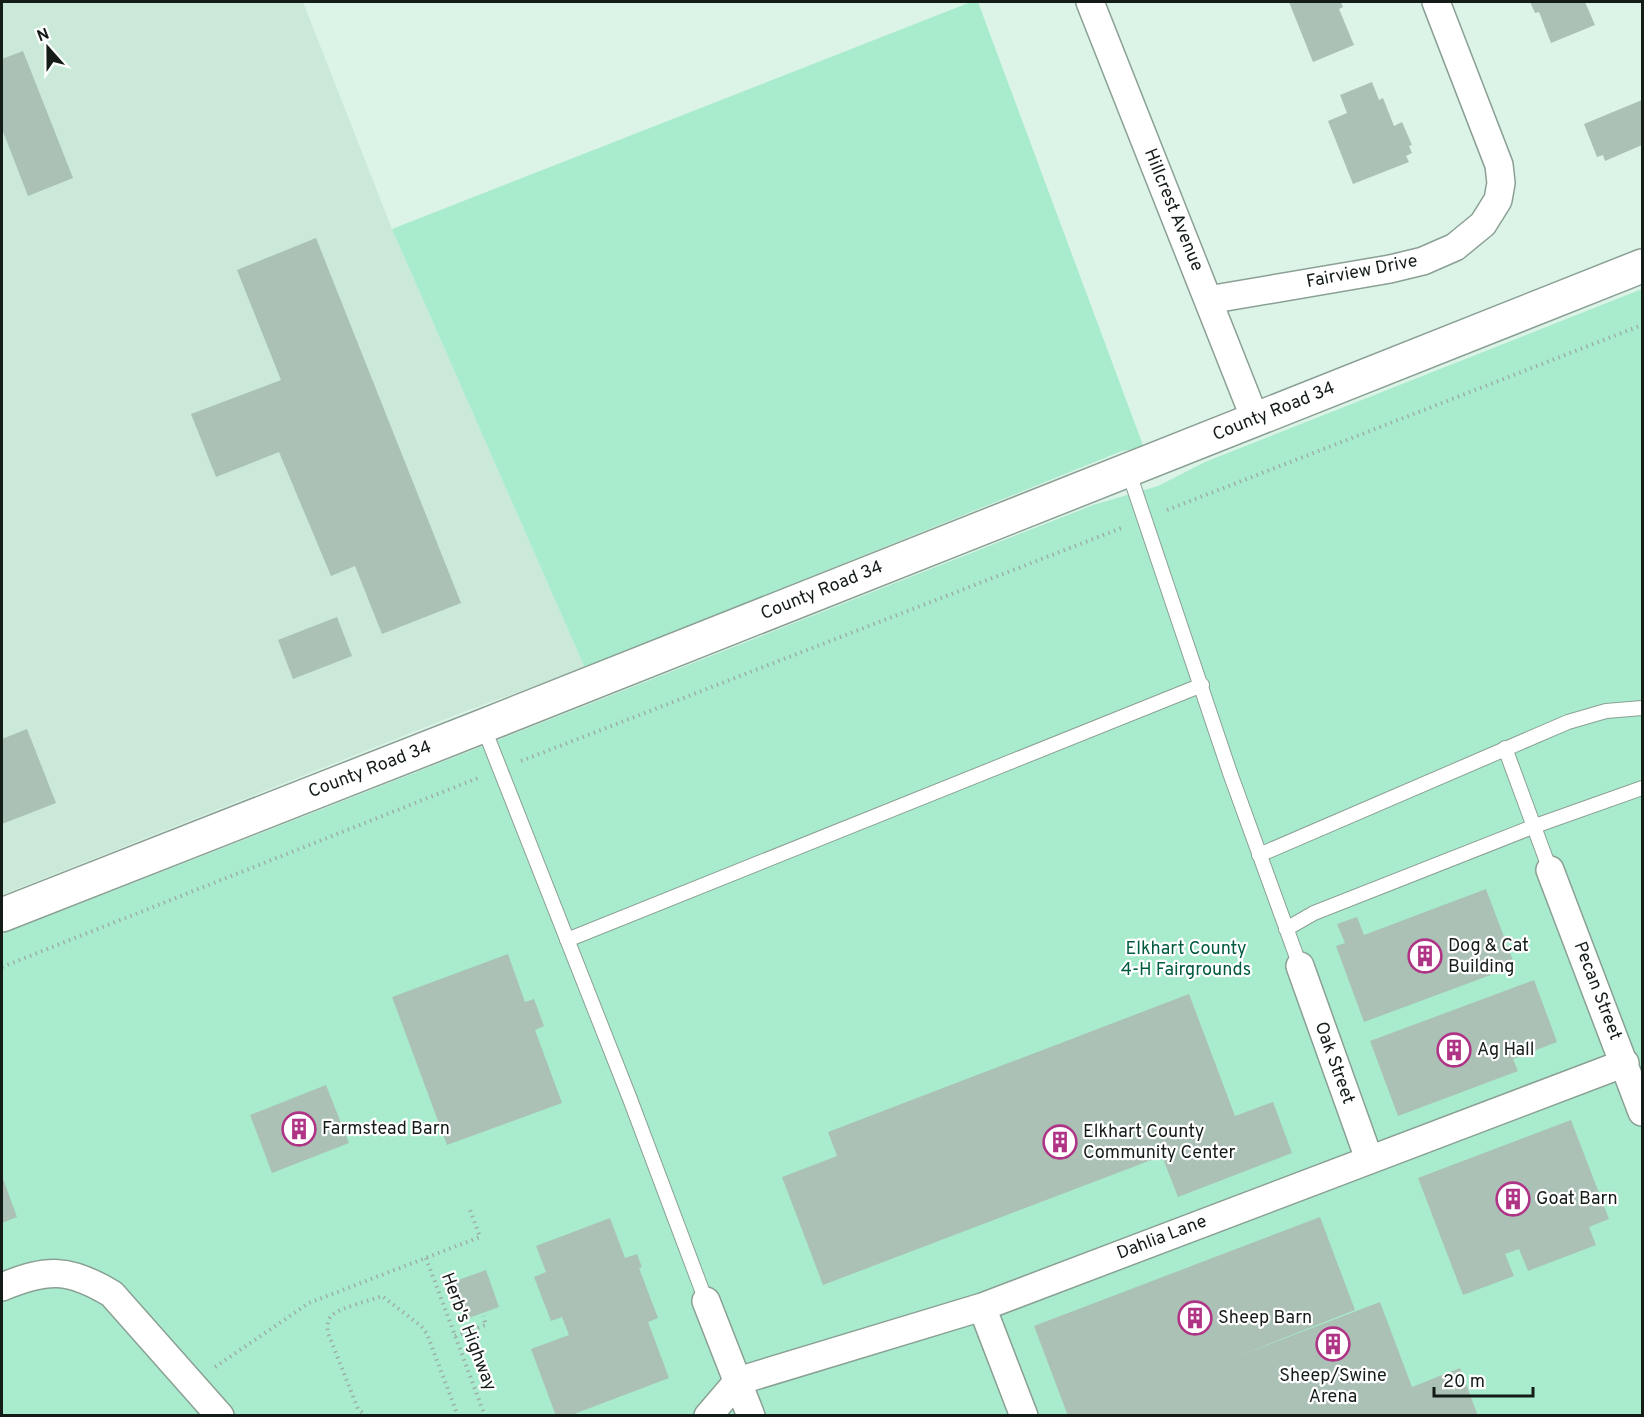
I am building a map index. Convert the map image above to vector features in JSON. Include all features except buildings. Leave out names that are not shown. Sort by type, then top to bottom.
[{"type":"street","name":"Hillcrest Avenue","points":[[1090,2],[1255,419]]},
{"type":"street","name":"Fairview Drive","points":[[1208,300],[1389,269],[1423,261],[1455,247],[1483,224],[1498,200],[1501,183],[1498,165],[1436,2]]},
{"type":"street","name":"County Road 34","points":[[2,915],[1642,266]]},
{"type":"street","name":"Pecan Street","points":[[1550,870],[1642,1112]]},
{"type":"street","name":"Oak Street","points":[[1300,966],[1369,1160]]},
{"type":"street","name":"Dahlia Lane","points":[[738,1380],[982,1307],[1624,1063]]},
{"type":"street","points":[[2,1287],[44,1274],[65,1273],[90,1281],[112,1294],[220,1416]]},
{"type":"street","points":[[706,1301],[751,1416]]},
{"type":"street","points":[[982,1307],[1024,1416]]},
{"type":"street","points":[[708,1416],[738,1380]]},
{"type":"lane","points":[[1128,470],[1259,855],[1300,966]]},
{"type":"lane","points":[[567,940],[1202,685]]},
{"type":"lane","points":[[1259,855],[1568,722],[1606,711],[1642,708]]},
{"type":"lane","points":[[483,726],[706,1301]]},
{"type":"lane","points":[[1505,748],[1550,870]]},
{"type":"lane","points":[[1286,929],[1314,913],[1534,826],[1642,788]]},
{"type":"path","points":[[2,967],[500,770],[1642,325]]},
{"type":"path","points":[[192,1383],[309,1303],[480,1237],[469,1207]]},
{"type":"path","name":"Herb's Highway","points":[[426,1258],[485,1416]]},
{"type":"path","points":[[367,1416],[358,1409],[328,1333],[327,1324],[331,1316],[382,1296],[421,1326],[427,1334],[458,1416]]},
{"type":"path","points":[[455,1336],[486,1325],[483,1316]]},
{"type":"shaded area","points":[[2,2],[303,2],[392,229],[585,668],[471,709],[2,895]]},
{"type":"green space","points":[[971,2],[978,2],[1144,448],[1122,451],[585,668],[392,229]]},
{"type":"green space","name":"Elkhart County 4-H Fairgrounds","points":[[1642,289],[1642,1415],[2,1416],[2,934],[1093,505],[1158,486],[1205,462]]},
{"type":"place","name":"Dog & Cat Building","points":[[1425,956]]},
{"type":"place","name":"Ag Hall","points":[[1454,1050]]},
{"type":"place","name":"Farmstead Barn","points":[[299,1129]]},
{"type":"place","name":"Elkhart County Community Center","points":[[1060,1142]]},
{"type":"place","name":"Goat Barn","points":[[1513,1199]]},
{"type":"place","name":"Sheep Barn","points":[[1195,1318]]},
{"type":"place","name":"Sheep/Swine Arena","points":[[1333,1344]]}]
